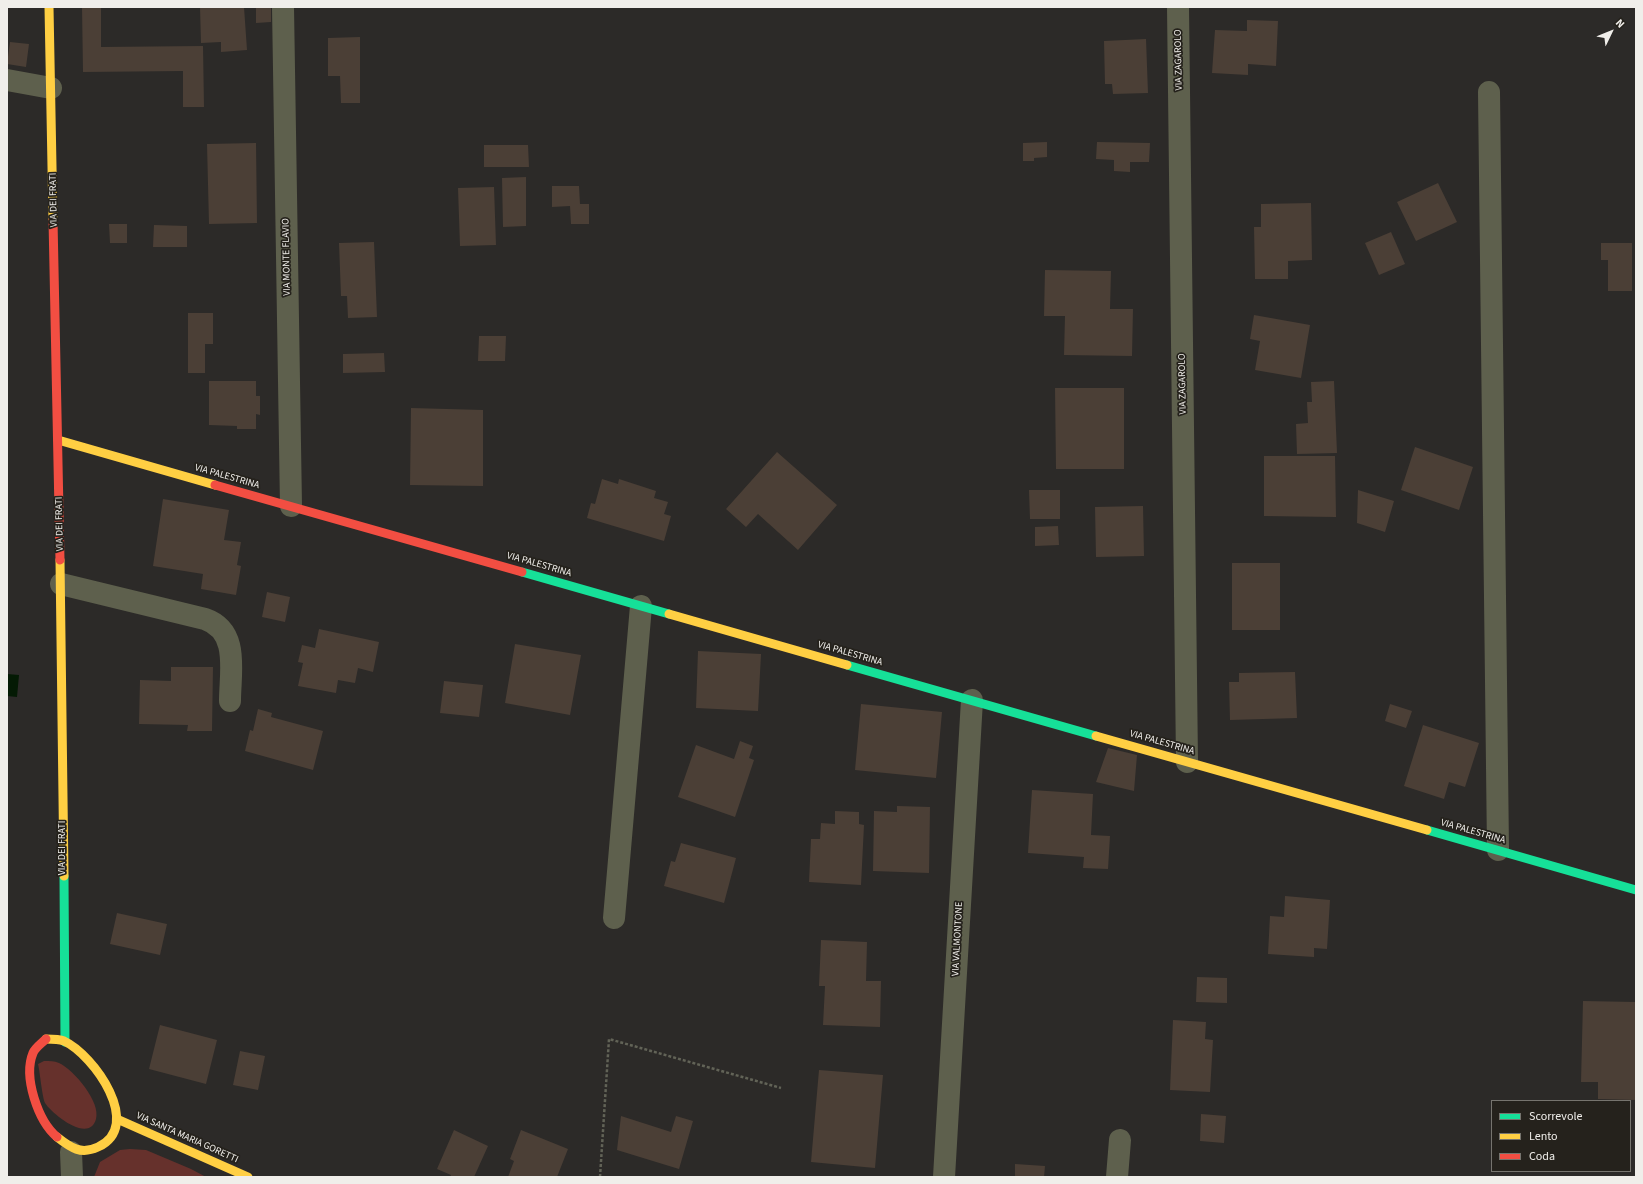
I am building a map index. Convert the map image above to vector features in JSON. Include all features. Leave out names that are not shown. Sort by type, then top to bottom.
[{"type":"street","name":"VIA DEI FRATI","points":[[50,7],[61,584],[65,1042]]},
{"type":"street","name":"VIA MONTE FLAVIO","points":[[282,7],[291,506]]},
{"type":"street","name":"VIA ZAGAROLO","points":[[1178,7],[1187,762]]},
{"type":"street","points":[[7,80],[51,88]]},
{"type":"street","points":[[1489,92],[1498,850]]},
{"type":"street","name":"VIA PALESTRINA","points":[[58,440],[1636,890]]},
{"type":"street","points":[[61,584],[205,619],[216,624],[225,634],[230,647],[230,701]]},
{"type":"street","points":[[614,918],[641,606]]},
{"type":"street","name":"VIA VALMONTONE","points":[[944,1177],[972,700]]},
{"type":"street","points":[[22,1060],[27,1051],[40,1041],[55,1039],[65,1042],[86,1058],[101,1077],[113,1098],[117,1120],[115,1129],[110,1138],[99,1148],[82,1154],[72,1152],[51,1140],[33,1120]]},
{"type":"street","name":"VIA SANTA MARIA GORETTI","points":[[117,1120],[248,1177]]},
{"type":"street","points":[[1117,1177],[1120,1140]]},
{"type":"street","points":[[72,1152],[72,1177]]},
{"type":"path","points":[[600,1177],[609,1039],[781,1088]]},
{"type":"shaded area","points":[[7,674],[19,675],[17,697],[7,696]]},
{"type":"shaded area","points":[[44,1061],[59,1063],[72,1072],[85,1087],[94,1104],[96,1112],[96,1119],[92,1126],[86,1129],[70,1124],[55,1114],[45,1103],[38,1064]]},
{"type":"shaded area","points":[[120,1150],[146,1150],[206,1177],[94,1177],[100,1162]]},
{"type":"building","points":[[82,7],[101,7],[101,47],[203,46],[204,107],[183,107],[183,71],[83,72]]},
{"type":"building","points":[[200,7],[244,7],[247,50],[221,52],[221,42],[201,43]]},
{"type":"building","points":[[256,7],[271,7],[271,22],[256,23]]},
{"type":"building","points":[[1247,20],[1278,21],[1276,66],[1248,64],[1248,75],[1212,73],[1215,30],[1247,31]]},
{"type":"building","points":[[360,37],[360,103],[341,103],[340,76],[328,76],[328,38]]},
{"type":"building","points":[[1146,39],[1148,93],[1113,94],[1112,84],[1105,84],[1104,41]]},
{"type":"building","points":[[10,42],[29,44],[26,67],[7,64]]},
{"type":"building","points":[[1047,142],[1047,157],[1034,158],[1034,161],[1023,161],[1023,143]]},
{"type":"building","points":[[1097,142],[1150,143],[1149,162],[1130,162],[1130,172],[1114,171],[1114,160],[1096,159]]},
{"type":"building","points":[[256,143],[257,223],[209,224],[207,144]]},
{"type":"building","points":[[484,145],[528,145],[529,167],[484,167]]},
{"type":"building","points":[[526,177],[526,226],[503,227],[502,178]]},
{"type":"building","points":[[1438,183],[1457,222],[1416,241],[1397,202]]},
{"type":"building","points":[[552,186],[579,186],[580,204],[589,204],[589,224],[571,224],[570,206],[552,207]]},
{"type":"building","points":[[494,187],[496,245],[460,246],[458,188]]},
{"type":"building","points":[[1311,203],[1312,260],[1288,261],[1288,279],[1255,279],[1254,227],[1261,227],[1261,204]]},
{"type":"building","points":[[109,224],[127,224],[127,243],[110,243]]},
{"type":"building","points":[[154,225],[187,226],[187,247],[153,247]]},
{"type":"building","points":[[1391,232],[1405,264],[1379,275],[1365,243]]},
{"type":"building","points":[[374,242],[377,317],[348,318],[347,296],[341,296],[339,243]]},
{"type":"building","points":[[1601,243],[1632,243],[1632,291],[1608,291],[1608,260],[1601,260]]},
{"type":"building","points":[[1045,270],[1111,271],[1110,309],[1133,309],[1132,356],[1064,355],[1065,316],[1044,316]]},
{"type":"building","points":[[188,313],[213,313],[213,344],[205,344],[205,373],[188,373]]},
{"type":"building","points":[[1254,315],[1310,325],[1301,378],[1255,370],[1260,341],[1250,339]]},
{"type":"building","points":[[479,336],[506,336],[505,361],[478,361]]},
{"type":"building","points":[[384,353],[385,372],[343,373],[343,354]]},
{"type":"building","points":[[209,381],[256,381],[256,396],[260,396],[260,415],[256,414],[256,429],[237,429],[237,426],[209,425]]},
{"type":"building","points":[[1334,381],[1337,453],[1297,454],[1296,424],[1308,423],[1307,402],[1312,402],[1311,382]]},
{"type":"building","points":[[1055,388],[1124,388],[1124,469],[1056,469]]},
{"type":"building","points":[[411,408],[483,410],[483,486],[410,485]]},
{"type":"building","points":[[1415,447],[1473,467],[1459,510],[1401,490]]},
{"type":"building","points":[[777,452],[837,505],[798,550],[758,514],[746,527],[726,509]]},
{"type":"building","points":[[1264,456],[1335,456],[1336,517],[1264,516]]},
{"type":"building","points":[[602,479],[618,484],[619,479],[656,491],[654,498],[668,502],[664,514],[671,516],[664,541],[587,518],[591,503],[595,504]]},
{"type":"building","points":[[1029,490],[1060,490],[1060,519],[1030,519]]},
{"type":"building","points":[[1358,490],[1394,501],[1385,532],[1357,523]]},
{"type":"building","points":[[163,499],[229,510],[224,540],[241,542],[237,565],[241,566],[236,595],[201,589],[203,574],[153,566]]},
{"type":"building","points":[[1143,506],[1144,556],[1096,557],[1095,507]]},
{"type":"building","points":[[1058,526],[1059,545],[1035,546],[1035,527]]},
{"type":"building","points":[[1232,563],[1280,563],[1280,630],[1232,630]]},
{"type":"building","points":[[267,592],[290,597],[285,622],[262,617]]},
{"type":"building","points":[[319,629],[379,642],[373,672],[358,668],[355,683],[338,680],[336,693],[298,686],[303,663],[298,662],[302,645],[315,648]]},
{"type":"building","points":[[515,644],[581,655],[570,715],[505,703]]},
{"type":"building","points":[[698,651],[761,654],[758,711],[696,708]]},
{"type":"building","points":[[171,667],[213,667],[212,731],[187,731],[188,725],[139,724],[140,680],[171,681]]},
{"type":"building","points":[[1295,672],[1297,718],[1230,720],[1229,682],[1239,682],[1239,673]]},
{"type":"building","points":[[444,681],[483,685],[479,717],[440,713]]},
{"type":"building","points":[[861,704],[942,712],[936,778],[855,770]]},
{"type":"building","points":[[1390,704],[1412,711],[1406,728],[1385,721]]},
{"type":"building","points":[[258,709],[272,713],[271,717],[323,731],[313,770],[245,751],[250,730],[253,731]]},
{"type":"building","points":[[1423,725],[1479,743],[1465,787],[1449,782],[1444,799],[1404,786]]},
{"type":"building","points":[[740,741],[753,746],[749,758],[754,760],[735,817],[678,797],[696,745],[734,759]]},
{"type":"building","points":[[1108,748],[1137,755],[1134,791],[1096,782]]},
{"type":"building","points":[[1032,790],[1093,794],[1091,835],[1110,836],[1108,869],[1083,868],[1084,857],[1028,853]]},
{"type":"building","points":[[897,806],[930,807],[929,873],[873,871],[874,811],[897,812]]},
{"type":"building","points":[[835,811],[859,812],[859,824],[864,825],[861,885],[809,882],[811,839],[820,839],[821,823],[835,824]]},
{"type":"building","points":[[681,843],[736,858],[724,903],[664,886],[671,861],[675,862]]},
{"type":"building","points":[[1285,896],[1330,900],[1327,949],[1314,948],[1314,957],[1268,954],[1270,916],[1284,917]]},
{"type":"building","points":[[117,913],[167,924],[160,955],[110,944]]},
{"type":"building","points":[[821,940],[867,942],[866,981],[881,981],[880,1027],[823,1025],[825,986],[819,986]]},
{"type":"building","points":[[1197,977],[1227,978],[1227,1003],[1196,1002]]},
{"type":"building","points":[[1583,1001],[1636,1002],[1636,1100],[1598,1099],[1598,1082],[1581,1082]]},
{"type":"building","points":[[1173,1020],[1206,1022],[1205,1039],[1213,1040],[1210,1092],[1170,1090]]},
{"type":"building","points":[[160,1025],[217,1040],[206,1084],[149,1069]]},
{"type":"building","points":[[240,1051],[265,1056],[258,1090],[233,1085]]},
{"type":"building","points":[[819,1070],[883,1075],[875,1168],[811,1162]]},
{"type":"building","points":[[1201,1114],[1226,1116],[1224,1143],[1200,1141]]},
{"type":"building","points":[[621,1116],[671,1132],[676,1116],[693,1121],[679,1169],[617,1150]]},
{"type":"building","points":[[454,1130],[488,1146],[474,1177],[450,1177],[451,1175],[437,1169]]},
{"type":"building","points":[[521,1130],[568,1149],[557,1177],[508,1177],[514,1161],[510,1159]]},
{"type":"building","points":[[1015,1164],[1045,1166],[1044,1177],[1015,1177]]},
{"type":"traffic: fast","points":[[522,572],[669,614]]},
{"type":"traffic: fast","points":[[847,665],[1096,736]]},
{"type":"traffic: fast","points":[[1427,830],[1636,890]]},
{"type":"traffic: fast","points":[[64,876],[65,1042]]},
{"type":"traffic: slow","points":[[49,7],[53,220]]},
{"type":"traffic: slow","points":[[58,440],[215,485]]},
{"type":"traffic: slow","points":[[60,560],[64,876]]},
{"type":"traffic: slow","points":[[669,614],[847,665]]},
{"type":"traffic: slow","points":[[1096,736],[1427,830]]},
{"type":"traffic: slow","points":[[46,1039],[58,1039],[76,1049],[100,1075],[110,1091],[115,1108],[116,1124],[111,1137],[98,1147],[86,1150],[76,1149],[57,1137]]},
{"type":"traffic: slow","points":[[117,1119],[248,1177]]},
{"type":"traffic: jam","points":[[53,220],[60,560]]},
{"type":"traffic: jam","points":[[215,485],[522,572]]},
{"type":"traffic: jam","points":[[46,1039],[33,1053],[30,1063],[31,1086],[38,1110],[50,1130],[57,1137]]}]
